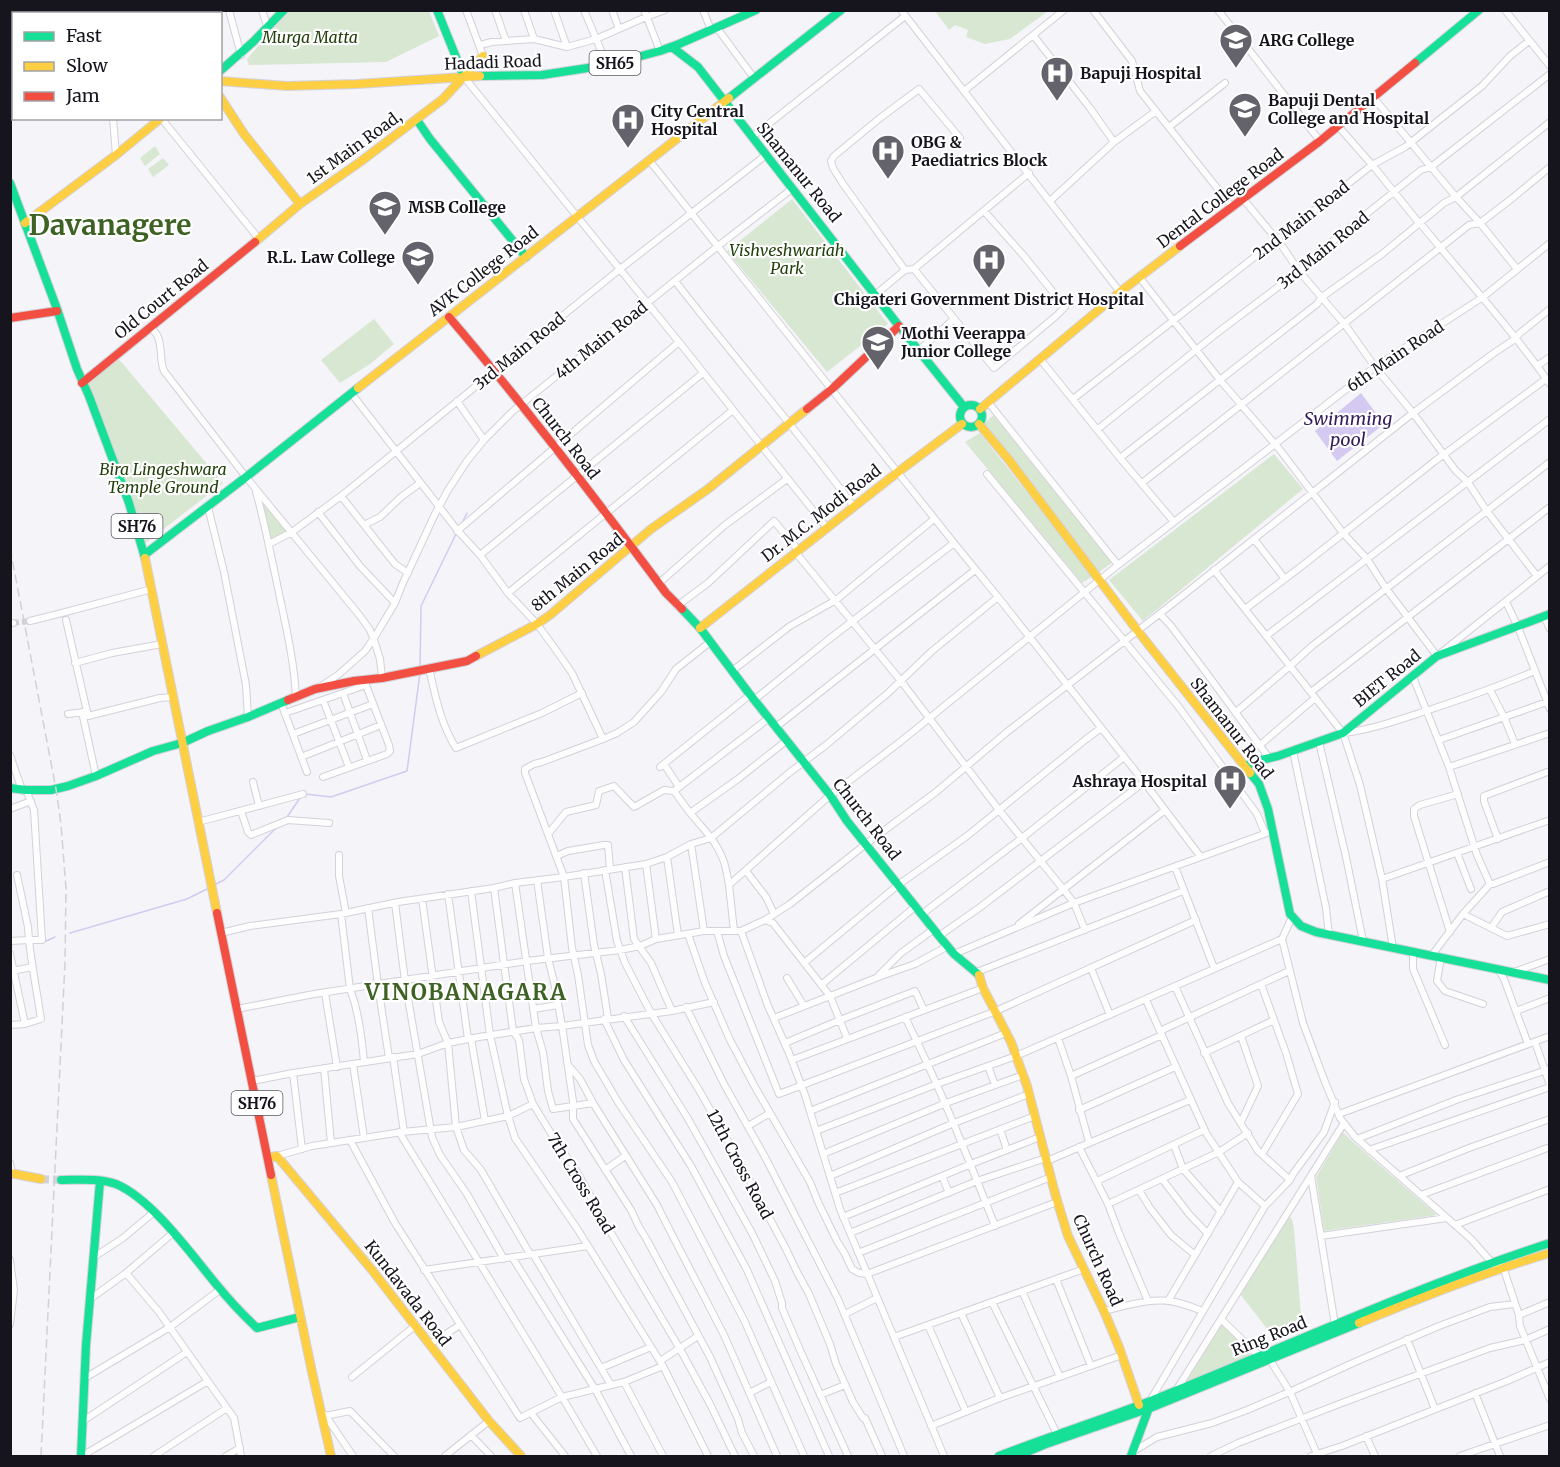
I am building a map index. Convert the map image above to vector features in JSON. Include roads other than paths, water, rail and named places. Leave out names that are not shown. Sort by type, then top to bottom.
[{"type":"main road","points":[[222,69],[241,55],[284,10]]},
{"type":"main road","points":[[437,10],[464,77]]},
{"type":"main road","name":"Hadadi Road","points":[[222,81],[287,86],[542,75],[607,65],[660,51],[714,29],[735,15],[756,10]]},
{"type":"main road","name":"AVK College Road","points":[[144,555],[841,10]]},
{"type":"main road","name":"Dental College Road","points":[[980,409],[1120,292],[1320,141],[1479,10]]},
{"type":"main road","name":"Shamanur Road","points":[[672,46],[698,67],[964,407]]},
{"type":"main road","name":"1st Main Road,","points":[[259,239],[300,204],[443,99],[483,56]]},
{"type":"main road","points":[[222,100],[244,134],[300,204]]},
{"type":"main road","points":[[25,224],[159,120]]},
{"type":"main road","points":[[417,120],[526,257]]},
{"type":"main road","name":"SH76","points":[[10,183],[82,383],[129,503],[144,555],[252,1081],[272,1157],[300,1317],[331,1456]]},
{"type":"main road","name":"Old Court Road","points":[[82,383],[259,239]]},
{"type":"main road","points":[[10,317],[57,310]]},
{"type":"main road","name":"Church Road","points":[[449,317],[578,475],[677,606],[700,628],[898,885],[954,954],[981,976],[983,988],[996,1011],[1023,1075],[1068,1236],[1104,1311],[1139,1405]]},
{"type":"main road","name":"8th Main Road","points":[[10,788],[51,790],[96,776],[153,751],[248,717],[315,689],[365,682],[467,662],[537,624],[651,529],[708,489],[832,389],[899,326]]},
{"type":"main road","points":[[973,405],[980,409],[982,417],[979,424],[970,428],[962,424],[959,416],[964,407],[973,405]]},
{"type":"main road","name":"Dr. M.C. Modi Road","points":[[700,628],[962,424]]},
{"type":"main road","name":"Shamanur Road","points":[[979,424],[1259,784],[1268,809],[1269,832],[1292,917]]},
{"type":"main road","name":"BIET Road","points":[[1245,767],[1252,762],[1278,756],[1343,733],[1437,656],[1547,615]]},
{"type":"main road","points":[[1292,917],[1296,924],[1304,929],[1550,980]]},
{"type":"main road","name":"Kundavada Road","points":[[272,1157],[372,1270],[489,1421],[521,1456]]},
{"type":"main road","points":[[11,1173],[41,1179]]},
{"type":"main road","points":[[61,1180],[100,1181],[114,1184],[132,1193],[174,1232],[257,1328],[300,1317]]},
{"type":"main road","points":[[81,1456],[90,1299],[100,1181]]},
{"type":"main road","name":"Ring Road","points":[[1023,1455],[1058,1436],[1139,1405],[1150,1405],[1177,1390],[1260,1355],[1492,1262],[1550,1243]]},
{"type":"main road","name":"Ring Road","points":[[999,1456],[1150,1405],[1269,1360],[1422,1297],[1503,1267],[1550,1253]]},
{"type":"main road","points":[[1133,1454],[1150,1405]]},
{"type":"street","points":[[229,10],[241,55]]},
{"type":"street","points":[[262,10],[268,29]]},
{"type":"street","points":[[466,10],[483,56]]},
{"type":"street","points":[[495,10],[506,41]]},
{"type":"street","points":[[524,10],[534,39]]},
{"type":"street","points":[[554,10],[567,48]]},
{"type":"street","points":[[584,10],[607,65]]},
{"type":"street","points":[[612,10],[619,29]]},
{"type":"street","points":[[480,45],[534,39],[567,48],[619,29],[645,14],[665,10]]},
{"type":"street","points":[[704,10],[714,29],[754,78]]},
{"type":"street","points":[[964,91],[1064,10]]},
{"type":"street","points":[[1093,10],[1132,61],[1140,91],[1233,208]]},
{"type":"street","points":[[1218,10],[1320,141]]},
{"type":"street","points":[[1505,10],[1550,66]]},
{"type":"street","points":[[752,137],[903,13],[1120,292]]},
{"type":"street","points":[[645,14],[660,51]]},
{"type":"street","points":[[1033,35],[1114,142]]},
{"type":"street","name":"2nd Main Road","points":[[1074,399],[1372,165],[1405,147],[1482,86],[1510,56],[1529,41]]},
{"type":"street","name":"3rd Main Road","points":[[1098,429],[1253,304],[1299,271],[1308,261],[1421,170],[1431,168],[1550,74]]},
{"type":"street","points":[[464,77],[827,528]]},
{"type":"street","points":[[1169,127],[1225,82]]},
{"type":"street","points":[[905,270],[843,184],[831,161],[854,138],[919,89],[960,138]]},
{"type":"street","points":[[1373,97],[1517,269]]},
{"type":"street","points":[[1050,201],[1114,142],[1156,111]]},
{"type":"street","points":[[112,120],[116,155]]},
{"type":"street","points":[[163,120],[259,239]]},
{"type":"street","points":[[1120,458],[1317,304],[1322,297],[1382,254],[1444,202],[1456,197],[1550,122]]},
{"type":"street","points":[[1245,609],[1444,454],[1548,381],[1483,297],[1338,126]]},
{"type":"street","name":"3rd Main Road","points":[[269,544],[292,532],[340,496],[620,269],[766,155]]},
{"type":"street","points":[[649,160],[998,597],[1200,856]]},
{"type":"street","points":[[1142,483],[1469,225],[1480,223],[1549,170]]},
{"type":"street","points":[[875,295],[905,270],[914,269],[1029,173]]},
{"type":"street","name":"4th Main Road","points":[[315,689],[338,675],[374,639],[395,603],[438,507],[467,460],[484,440],[520,405],[794,188]]},
{"type":"street","points":[[1244,200],[1343,323],[1456,471],[1467,481],[1486,510],[1537,576]]},
{"type":"street","points":[[914,269],[994,368],[1065,307],[984,211]]},
{"type":"street","name":"6th Main Road","points":[[729,885],[830,795],[900,742],[1100,579],[1375,367],[1483,297],[1550,243]]},
{"type":"street","points":[[1140,278],[1220,380],[1275,444],[1343,533],[1367,559],[1386,589],[1437,656],[1550,566]]},
{"type":"street","points":[[675,281],[790,423],[854,507]]},
{"type":"street","points":[[237,1009],[314,994],[527,961],[620,950],[678,935],[704,931],[738,931],[765,920],[790,904],[967,768],[1007,732],[1413,413],[1515,339],[1550,309]]},
{"type":"street","points":[[919,350],[954,319]]},
{"type":"street","points":[[150,327],[159,340],[161,366],[164,371],[246,477],[360,616],[374,639],[380,659],[382,678]]},
{"type":"street","points":[[458,531],[679,342]]},
{"type":"street","points":[[1537,366],[1550,357]]},
{"type":"street","points":[[1040,359],[1174,522]]},
{"type":"street","points":[[480,555],[703,374]]},
{"type":"street","points":[[351,393],[438,507],[480,555],[508,593],[537,624],[572,673],[603,739]]},
{"type":"street","points":[[457,401],[484,440]]},
{"type":"street","points":[[988,402],[1118,565]]},
{"type":"street","points":[[508,593],[733,410]]},
{"type":"street","points":[[1266,636],[1550,419]]},
{"type":"street","points":[[1236,712],[1312,646],[1550,462]]},
{"type":"street","points":[[954,954],[1074,903],[1269,832],[1178,706],[987,474]]},
{"type":"street","points":[[659,583],[725,525],[787,479]]},
{"type":"street","points":[[364,525],[380,517],[420,483]]},
{"type":"street","points":[[255,488],[290,644],[296,698]]},
{"type":"street","points":[[340,496],[395,564],[408,573]]},
{"type":"street","points":[[208,507],[224,572],[246,685],[248,717]]},
{"type":"street","points":[[1260,745],[1313,695],[1407,617],[1550,507]]},
{"type":"street","points":[[318,512],[360,566],[395,603]]},
{"type":"street","points":[[732,671],[790,626],[836,600],[934,519]]},
{"type":"street","points":[[677,606],[708,583],[774,521],[1074,903],[1085,930]]},
{"type":"street","points":[[1254,539],[1285,579]]},
{"type":"street","points":[[944,1456],[843,1217],[792,1060],[738,931],[723,859],[711,838],[690,813],[662,766],[769,687],[954,543]]},
{"type":"street","points":[[776,727],[975,570]]},
{"type":"street","points":[[1214,570],[1343,733],[1360,785],[1382,879],[1393,948]]},
{"type":"street","points":[[30,621],[152,589]]},
{"type":"street","points":[[221,933],[250,926],[646,864],[667,857],[691,844],[711,838],[826,745],[901,681],[932,651],[998,597]]},
{"type":"street","points":[[1506,602],[1550,709]]},
{"type":"street","points":[[1160,614],[1269,758]]},
{"type":"street","points":[[1547,615],[1550,629]]},
{"type":"street","points":[[66,620],[96,776]]},
{"type":"street","points":[[710,642],[676,669],[661,692],[634,722],[603,739],[534,764],[525,769],[525,774],[564,877],[584,1022],[588,1045],[594,1061],[618,1102],[672,1182],[744,1320],[804,1456]]},
{"type":"street","points":[[75,663],[112,653],[162,644]]},
{"type":"street","points":[[429,668],[449,738],[456,748],[542,713],[582,693]]},
{"type":"street","points":[[1343,733],[1398,721],[1490,690],[1535,671]]},
{"type":"street","points":[[1413,677],[1449,767],[1474,848],[1490,884]]},
{"type":"street","points":[[285,714],[343,693],[365,682],[390,751],[323,777]]},
{"type":"street","points":[[1490,690],[1515,744]]},
{"type":"street","points":[[343,693],[367,760]]},
{"type":"street","points":[[85,712],[88,716],[172,697]]},
{"type":"street","points":[[323,700],[349,767]]},
{"type":"street","points":[[1439,740],[1546,702]]},
{"type":"street","points":[[281,703],[307,772]]},
{"type":"street","points":[[293,734],[373,704]]},
{"type":"street","points":[[68,714],[85,712]]},
{"type":"street","points":[[548,834],[566,812],[596,806],[599,791],[614,786],[634,807],[664,790],[676,789],[769,718]]},
{"type":"street","points":[[301,757],[381,725]]},
{"type":"street","points":[[804,963],[898,885],[950,849],[1101,729]]},
{"type":"street","points":[[1449,767],[1550,733]]},
{"type":"street","points":[[690,813],[786,741]]},
{"type":"street","points":[[1319,742],[1363,941]]},
{"type":"street","points":[[1293,751],[1326,908],[1329,935]]},
{"type":"street","points":[[10,755],[34,810],[42,940],[10,941]]},
{"type":"street","points":[[922,914],[1124,757]]},
{"type":"street","points":[[1498,839],[1484,796],[1550,771]]},
{"type":"street","points":[[253,782],[259,806]]},
{"type":"street","points":[[876,978],[901,953],[979,908],[1144,782]]},
{"type":"street","points":[[198,822],[303,794]]},
{"type":"street","points":[[1450,932],[1414,816],[1414,809],[1420,805],[1458,794]]},
{"type":"street","points":[[10,809],[31,801]]},
{"type":"street","points":[[1011,930],[1165,810]]},
{"type":"street","points":[[241,811],[251,835],[288,820],[329,823]]},
{"type":"street","points":[[1382,879],[1550,820]]},
{"type":"street","points":[[691,844],[704,931]]},
{"type":"street","name":"12th Cross Road","points":[[557,856],[568,851],[608,845],[609,901],[617,941],[633,979],[651,1013],[699,1090],[786,1249],[821,1321],[845,1385],[862,1418],[865,1418],[882,1456]]},
{"type":"street","points":[[1458,853],[1471,889]]},
{"type":"street","points":[[339,855],[350,989],[359,1024],[364,1062]]},
{"type":"street","points":[[667,857],[678,935]]},
{"type":"street","points":[[1483,1004],[1445,991],[1437,981],[1437,956],[1462,914],[1490,884],[1550,862]]},
{"type":"street","points":[[646,864],[656,939]]},
{"type":"street","points":[[625,867],[634,939],[651,963],[672,1011]]},
{"type":"street","points":[[1175,867],[1214,968]]},
{"type":"street","points":[[746,870],[766,897],[774,914]]},
{"type":"street","points":[[584,873],[608,1031],[691,1166],[747,1270],[829,1456]]},
{"type":"street","points":[[10,1025],[42,1019],[32,966],[28,927],[17,875]]},
{"type":"street","points":[[537,880],[548,958],[568,1064],[573,1119],[631,1210],[710,1357],[754,1456]]},
{"type":"street","points":[[515,883],[536,1028],[543,1052],[552,1109],[593,1103]]},
{"type":"street","name":"7th Cross Road","points":[[494,888],[513,1031],[519,1040],[524,1079],[533,1104],[578,1172],[607,1226],[680,1348],[735,1456]]},
{"type":"street","points":[[471,891],[490,1035],[515,1138],[579,1230],[662,1364],[708,1456]]},
{"type":"street","points":[[977,972],[1183,891]]},
{"type":"street","points":[[1491,928],[1502,912],[1550,891]]},
{"type":"street","points":[[448,894],[485,1121]]},
{"type":"street","points":[[422,899],[439,1022],[448,1043],[456,1127],[464,1150],[481,1170],[611,1385]]},
{"type":"street","points":[[395,903],[405,981],[432,1137],[440,1155],[467,1194],[504,1259]]},
{"type":"street","points":[[821,984],[916,906]]},
{"type":"street","points":[[368,908],[378,985],[392,1058],[401,1132],[597,1456]]},
{"type":"street","points":[[1462,914],[1507,936],[1550,924]]},
{"type":"street","points":[[1292,917],[1282,939],[1289,971],[1303,1023],[1339,1114],[1357,1139],[1471,1239],[1494,1265],[1503,1267],[1519,1315],[1520,1326],[1550,1399]]},
{"type":"street","points":[[765,920],[773,923],[830,996],[847,1038]]},
{"type":"street","points":[[717,931],[724,956],[779,1094],[996,1011],[1196,920]]},
{"type":"street","points":[[688,934],[705,983],[742,1064],[810,1182],[852,1269],[867,1274],[1057,1202]]},
{"type":"street","points":[[816,1131],[1016,1056],[1282,939]]},
{"type":"street","points":[[774,1018],[915,964],[948,946]]},
{"type":"street","points":[[1413,952],[1413,969],[1445,1045]]},
{"type":"street","points":[[10,954],[25,1024]]},
{"type":"street","points":[[1514,972],[1550,959]]},
{"type":"street","points":[[12,971],[32,966]]},
{"type":"street","points":[[1091,968],[1110,1015]]},
{"type":"street","points":[[1369,1150],[1550,1086],[1547,1070],[1516,1011],[1504,979],[1497,969]]},
{"type":"street","points":[[1071,1076],[1289,971]]},
{"type":"street","points":[[787,978],[804,1006]]},
{"type":"street","points":[[1262,984],[1298,1094],[1262,1154]]},
{"type":"street","points":[[1175,986],[1228,1103],[1258,1151],[1290,1180]]},
{"type":"street","points":[[792,1060],[983,988]]},
{"type":"street","points":[[785,1043],[915,991],[924,1010]]},
{"type":"street","points":[[326,993],[337,1067]]},
{"type":"street","points":[[1516,1011],[1550,998]]},
{"type":"street","points":[[1146,1000],[1204,1130],[1238,1182],[1265,1206]]},
{"type":"street","points":[[252,1081],[418,1054],[448,1043],[513,1031],[672,1011],[714,1002]]},
{"type":"street","points":[[533,1009],[558,1005]]},
{"type":"street","points":[[686,1007],[817,1256],[845,1314],[904,1456]]},
{"type":"street","points":[[624,1017],[693,1127],[752,1233],[775,1281],[782,1308],[848,1456]]},
{"type":"street","points":[[905,1017],[954,1123],[995,1226]]},
{"type":"street","points":[[1204,1053],[1274,1020]]},
{"type":"street","points":[[810,1111],[1006,1033]]},
{"type":"street","points":[[1241,1036],[1258,1086],[1241,1122]]},
{"type":"street","points":[[1339,1114],[1550,1036]]},
{"type":"street","points":[[1058,1038],[1089,1142]]},
{"type":"street","points":[[353,1064],[364,1138]]},
{"type":"street","points":[[568,1064],[580,1079],[657,1205],[724,1335],[777,1456]]},
{"type":"street","points":[[988,1066],[995,1085]]},
{"type":"street","points":[[1079,1110],[1175,1067]]},
{"type":"street","points":[[324,1068],[331,1143]]},
{"type":"street","points":[[1357,1139],[1456,1100],[1547,1070]]},
{"type":"street","points":[[293,1073],[302,1149]]},
{"type":"street","points":[[823,1154],[945,1103],[1023,1075]]},
{"type":"street","points":[[830,1176],[1029,1094]]},
{"type":"street","points":[[850,1233],[978,1181],[1046,1160],[1190,1100]]},
{"type":"street","points":[[1150,1405],[1265,1206],[1290,1180],[1324,1132],[1335,1102]]},
{"type":"street","points":[[272,1157],[331,1143],[401,1132],[456,1127],[508,1116],[533,1104]]},
{"type":"street","points":[[748,1126],[770,1113]]},
{"type":"street","points":[[835,1193],[1035,1116]]},
{"type":"street","points":[[1399,1176],[1550,1119]]},
{"type":"street","points":[[1177,1390],[1344,1123]]},
{"type":"street","points":[[1000,1129],[1007,1150]]},
{"type":"street","points":[[1097,1181],[1204,1130]]},
{"type":"street","points":[[1108,1204],[1219,1152],[1248,1133]]},
{"type":"street","points":[[843,1217],[1040,1137]]},
{"type":"street","points":[[350,1140],[395,1223],[520,1418],[562,1397],[624,1382],[662,1364],[698,1336]]},
{"type":"street","points":[[1174,1145],[1183,1169],[1221,1212]]},
{"type":"street","points":[[1079,1147],[1108,1204],[1148,1301]]},
{"type":"street","points":[[1421,1195],[1550,1147]]},
{"type":"street","points":[[605,1170],[625,1156]]},
{"type":"street","points":[[10,1163],[11,1173]]},
{"type":"street","points":[[942,1176],[949,1193]]},
{"type":"street","points":[[1311,1176],[1335,1325]]},
{"type":"street","points":[[858,1253],[1051,1177]]},
{"type":"street","points":[[1162,1179],[1208,1234]]},
{"type":"street","points":[[1168,1301],[1238,1182]]},
{"type":"street","points":[[1455,1225],[1550,1189]]},
{"type":"street","points":[[1139,1190],[1171,1235],[1195,1254]]},
{"type":"street","points":[[94,1257],[123,1238],[154,1212]]},
{"type":"street","points":[[1321,1236],[1447,1218]]},
{"type":"street","points":[[90,1299],[126,1273],[174,1232]]},
{"type":"street","points":[[424,1270],[588,1246]]},
{"type":"street","points":[[512,1257],[595,1389],[631,1456]]},
{"type":"street","points":[[11,1262],[11,1322]]},
{"type":"street","points":[[894,1337],[1084,1269]]},
{"type":"street","points":[[126,1273],[159,1312],[234,1418],[241,1456]]},
{"type":"street","points":[[1056,1279],[1091,1366]]},
{"type":"street","points":[[85,1378],[170,1327],[221,1289]]},
{"type":"street","points":[[1022,1292],[1060,1377]]},
{"type":"street","points":[[845,1314],[878,1298]]},
{"type":"street","points":[[1104,1311],[1148,1301],[1168,1301],[1203,1311]]},
{"type":"street","points":[[992,1302],[1058,1436]]},
{"type":"street","points":[[1519,1315],[1550,1302]]},
{"type":"street","points":[[1133,1454],[1157,1437],[1212,1422],[1290,1392],[1407,1339],[1490,1307],[1514,1304]]},
{"type":"street","points":[[961,1313],[1000,1398]]},
{"type":"street","points":[[1221,1319],[1260,1355],[1269,1360],[1290,1392],[1314,1455],[1550,1362]]},
{"type":"street","points":[[351,1377],[416,1325]]},
{"type":"street","points":[[430,1344],[460,1325]]},
{"type":"street","points":[[928,1325],[966,1412]]},
{"type":"street","points":[[1211,1456],[1300,1418],[1490,1348],[1525,1340],[1550,1329]]},
{"type":"street","points":[[1407,1339],[1435,1409]]},
{"type":"street","points":[[601,1368],[651,1347]]},
{"type":"street","points":[[83,1421],[187,1352]]},
{"type":"street","points":[[931,1426],[1000,1398],[1122,1355]]},
{"type":"street","points":[[81,1456],[208,1381]]},
{"type":"street","points":[[624,1382],[663,1456]]},
{"type":"street","points":[[749,1393],[771,1382]]},
{"type":"street","points":[[820,1395],[845,1385]]},
{"type":"street","points":[[1475,1393],[1500,1456]]},
{"type":"street","points":[[318,1402],[353,1456]]},
{"type":"street","points":[[154,1456],[227,1408]]},
{"type":"street","points":[[325,1416],[350,1411],[394,1456]]},
{"type":"street","points":[[531,1413],[565,1456]]},
{"type":"street","points":[[445,1456],[453,1454],[471,1435],[489,1421]]},
{"type":"street","points":[[1460,1456],[1550,1425]]},
{"type":"street","points":[[471,1435],[491,1456]]},
{"type":"street","points":[[1366,1436],[1375,1456]]},
{"type":"street","points":[[226,1456],[240,1448]]},
{"type":"street","points":[[1332,1449],[1335,1456]]},
{"type":"water","name":"Swimming pool","points":[[1361,393],[1384,424],[1337,461],[1315,431]]},
{"type":"waterway","points":[[461,525],[467,513]]},
{"type":"waterway","points":[[420,668],[421,606],[456,534]]},
{"type":"waterway","points":[[305,794],[331,797],[407,771],[420,673]]},
{"type":"waterway","points":[[287,817],[300,798]]},
{"type":"waterway","points":[[216,884],[224,880],[275,829]]},
{"type":"waterway","points":[[70,933],[187,899],[209,888]]},
{"type":"waterway","points":[[44,942],[55,937]]},
{"type":"tunnel","points":[[13,623],[30,621]]},
{"type":"tunnel","points":[[41,1179],[61,1180]]},
{"type":"railway","points":[[10,548],[56,789],[66,889],[65,963],[41,1456]]},
{"type":"place","name":"ARG College","points":[[1236,69]]},
{"type":"place","name":"Bapuji Hospital","points":[[1057,102]]},
{"type":"place","name":"Bapuji Dental College and Hospital","points":[[1245,138]]},
{"type":"place","name":"City Central Hospital","points":[[628,149]]},
{"type":"place","name":"OBG & Paediatrics Block","points":[[888,180]]},
{"type":"place","name":"MSB College","points":[[385,236]]},
{"type":"place","name":"R.L. Law College","points":[[418,286]]},
{"type":"place","name":"Chigateri Government District Hospital","points":[[989,289]]},
{"type":"place","name":"Mothi Veerappa Junior College","points":[[878,371]]},
{"type":"place","name":"Ashraya Hospital","points":[[1230,810]]},
{"type":"district","name":"Davanagere","points":[[110,225]]},
{"type":"district","name":"VINOBANAGARA","points":[[466,992]]},
{"type":"park label","name":"Murga Matta","points":[[310,37]]},
{"type":"park label","name":"Vishveshwariah Park","points":[[787,259]]},
{"type":"park label","name":"Bira Lingeshwara Temple Ground","points":[[163,478]]}]
